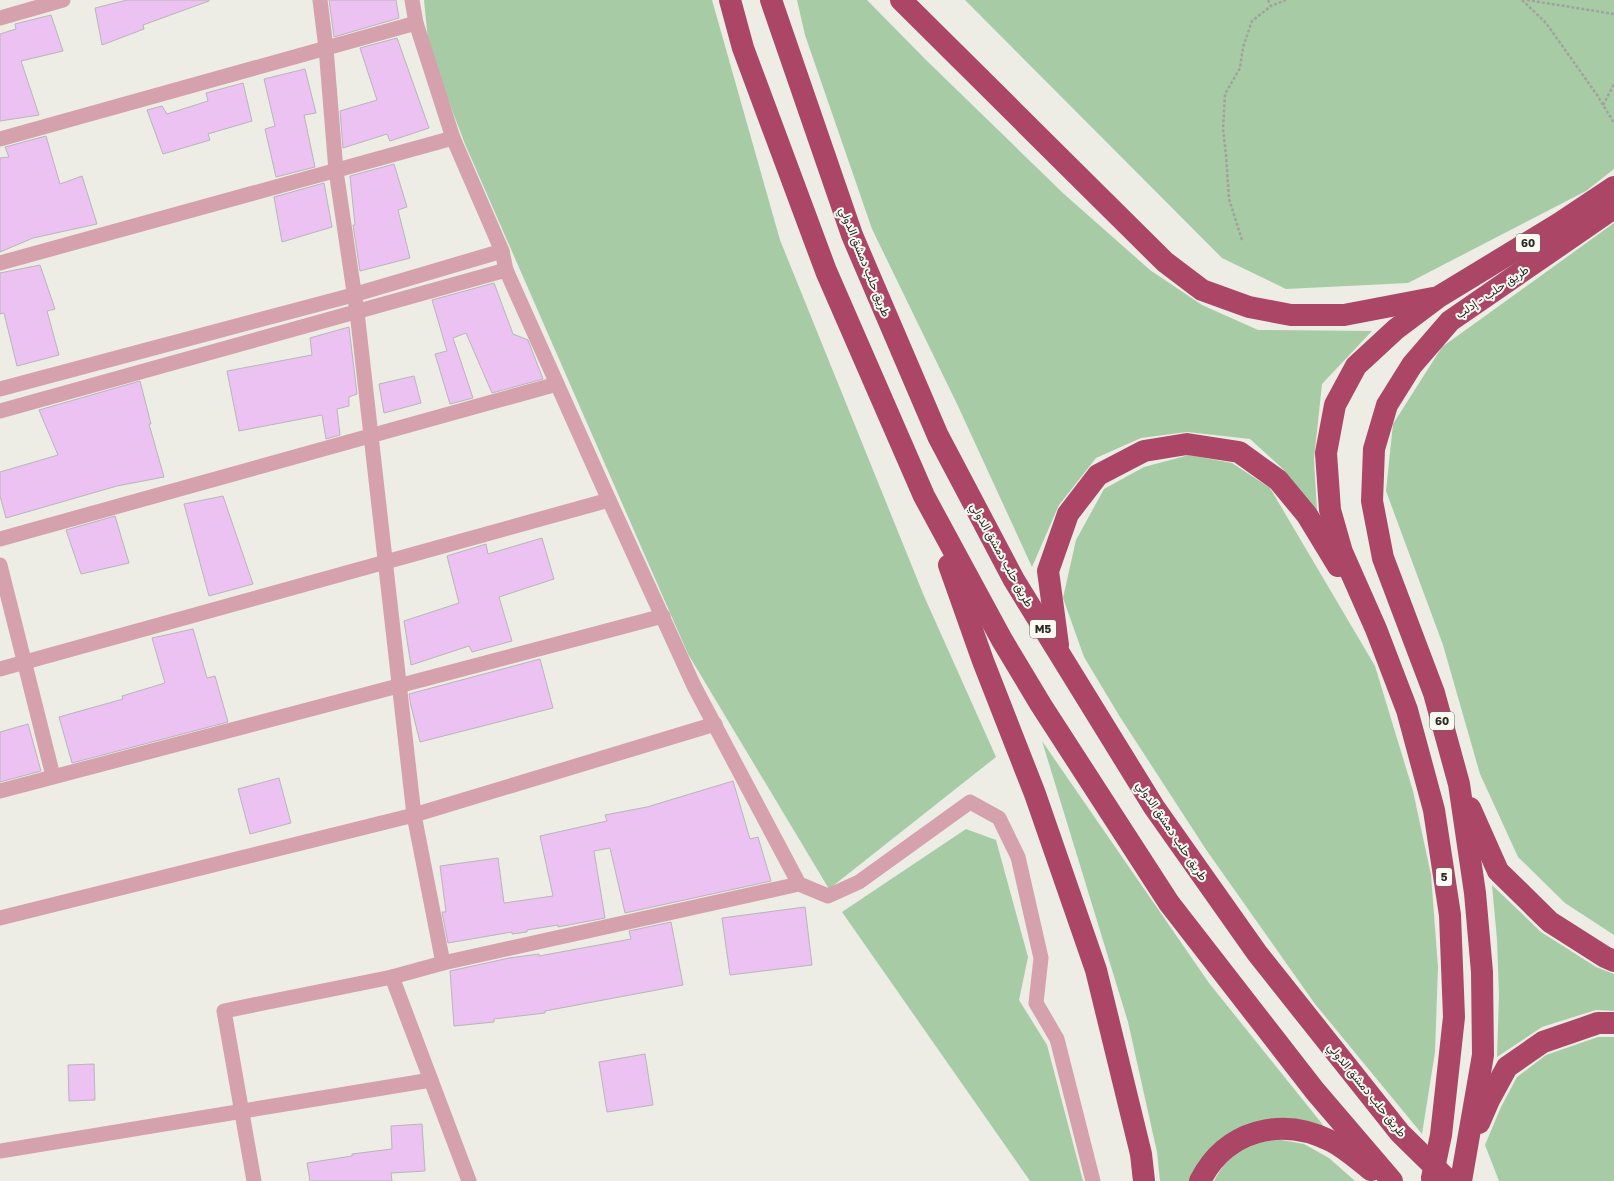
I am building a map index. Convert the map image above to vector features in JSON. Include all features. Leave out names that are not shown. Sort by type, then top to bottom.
[{"type":"highway","points":[[730,0],[743,48],[826,271],[924,496],[983,661],[1035,794],[1096,970],[1140,1154],[1144,1181]]},
{"type":"highway","name":"طريق حلب دمشق الدولي","points":[[771,0],[852,235],[938,436],[1014,580],[1154,807],[1257,953],[1400,1133],[1449,1181]]},
{"type":"highway","points":[[901,0],[1165,262],[1202,290],[1249,307],[1291,315],[1344,315],[1440,296]]},
{"type":"highway","name":"60","points":[[1376,629],[1342,552],[1330,510],[1326,453],[1334,405],[1356,366],[1396,329],[1440,296],[1560,223],[1614,187]]},
{"type":"highway","name":"طريق حلب - إدلب","points":[[1459,784],[1434,693],[1383,558],[1372,501],[1374,449],[1387,405],[1412,365],[1450,321],[1614,208]]},
{"type":"highway","points":[[1059,654],[1048,571],[1068,514],[1098,475],[1144,451],[1187,444],[1239,452],[1278,480],[1308,515],[1376,629]]},
{"type":"highway","points":[[924,496],[1002,640],[1041,706],[1169,903],[1315,1091],[1392,1181]]},
{"type":"highway","name":"5","points":[[1376,629],[1407,710],[1434,810],[1450,915],[1454,1017],[1441,1135],[1432,1181]]},
{"type":"highway","points":[[1459,784],[1498,871],[1550,922],[1605,957],[1614,961]]},
{"type":"highway","name":"60","points":[[1459,784],[1475,893],[1482,972],[1483,1055],[1466,1151]]},
{"type":"highway","points":[[1461,1181],[1466,1151],[1488,1100],[1507,1067],[1543,1042],[1598,1023],[1614,1023]]},
{"type":"highway","points":[[1200,1181],[1205,1171],[1219,1154],[1242,1138],[1268,1129],[1310,1132],[1332,1141],[1385,1181]]},
{"type":"street","points":[[0,18],[63,0]]},
{"type":"street","points":[[320,0],[326,48],[336,170],[356,312],[371,436],[414,815],[443,963]]},
{"type":"street","points":[[412,0],[416,23],[453,138],[502,252],[506,270],[694,686],[799,884]]},
{"type":"street","points":[[0,139],[416,23]]},
{"type":"street","points":[[0,263],[453,138]]},
{"type":"street","points":[[0,389],[353,295],[502,252]]},
{"type":"street","points":[[0,411],[506,270]]},
{"type":"street","points":[[0,539],[557,384]]},
{"type":"street","points":[[0,669],[609,500]]},
{"type":"street","points":[[0,565],[54,776]]},
{"type":"street","points":[[0,790],[662,616]]},
{"type":"street","points":[[0,918],[414,815],[715,724]]},
{"type":"street","points":[[254,1181],[224,1011],[392,977],[443,963],[799,884],[828,896],[859,882],[970,802],[999,818],[1018,857],[1041,958],[1036,1003],[1057,1039],[1092,1181]]},
{"type":"street","points":[[392,977],[469,1181]]},
{"type":"street","points":[[0,1151],[431,1080]]},
{"type":"path","points":[[1268,0],[1271,6]]},
{"type":"path","points":[[1242,240],[1229,199],[1223,129],[1225,94],[1240,68],[1243,47],[1252,21],[1271,6],[1286,0]]},
{"type":"path","points":[[1522,0],[1546,23],[1614,123]]},
{"type":"path","points":[[1527,0],[1614,14]]},
{"type":"path","points":[[1603,105],[1614,84]]},
{"type":"green space","points":[[424,0],[712,0],[780,240],[924,596],[996,757],[829,889],[688,654],[465,144],[429,50]]},
{"type":"green space","points":[[797,0],[867,0],[925,59],[1064,194],[1150,270],[1202,305],[1258,330],[1372,331],[1322,384],[1314,459],[1317,511],[1282,468],[1250,439],[1187,432],[1141,438],[1096,458],[1059,505],[1032,567],[958,406],[872,229],[805,35]]},
{"type":"green space","points":[[965,0],[1614,0],[1614,169],[1586,191],[1408,283],[1286,289],[1222,258]]},
{"type":"green space","points":[[1614,223],[1614,935],[1565,903],[1518,857],[1480,774],[1443,645],[1386,491],[1393,424],[1442,347]]},
{"type":"green space","points":[[1189,455],[1232,463],[1270,488],[1375,666],[1413,791],[1431,875],[1438,967],[1435,1052],[1422,1134],[1315,1004],[1207,851],[1120,717],[1084,657],[1063,598],[1076,540],[1104,489],[1144,467]]},
{"type":"green space","points":[[1042,741],[1209,983],[1323,1125],[1285,1121],[1191,1181],[1160,1181],[1157,1152],[1128,1022]]},
{"type":"green space","points":[[966,829],[996,840],[1028,957],[1019,1000],[1047,1045],[1083,1181],[1030,1181],[842,912]]},
{"type":"green space","points":[[1492,885],[1541,932],[1596,967],[1614,974],[1614,1011],[1596,1010],[1542,1027],[1497,1057],[1499,995],[1497,940]]},
{"type":"green space","points":[[1598,1037],[1614,1037],[1614,1181],[1499,1181],[1485,1145],[1501,1107],[1517,1077],[1546,1055]]},
{"type":"green space","points":[[1276,1139],[1304,1144],[1329,1158],[1355,1181],[1214,1181],[1221,1169],[1236,1154],[1248,1146]]},
{"type":"building","points":[[127,0],[209,1],[143,25],[144,29],[102,45],[95,8]]},
{"type":"building","points":[[329,0],[396,0],[399,18],[334,37]]},
{"type":"building","points":[[51,15],[63,51],[21,61],[39,115],[0,121],[0,34],[16,29],[15,24]]},
{"type":"building","points":[[397,38],[429,128],[390,141],[387,134],[343,148],[340,111],[377,100],[360,48]]},
{"type":"building","points":[[305,69],[316,113],[304,115],[315,167],[276,177],[265,129],[275,126],[264,79]]},
{"type":"building","points":[[243,83],[252,121],[208,134],[210,140],[163,154],[147,110],[162,106],[167,114],[208,101],[206,93]]},
{"type":"building","points":[[46,136],[60,184],[82,176],[97,224],[33,238],[0,252],[0,158],[9,157],[5,147]]},
{"type":"building","points":[[394,164],[407,207],[398,210],[410,258],[360,271],[353,225],[355,225],[350,176]]},
{"type":"building","points":[[324,183],[332,227],[282,242],[274,197]]},
{"type":"building","points":[[40,265],[55,309],[47,311],[59,355],[17,366],[4,313],[0,314],[0,273]]},
{"type":"building","points":[[494,283],[513,334],[528,340],[543,379],[492,393],[466,333],[453,338],[473,398],[450,404],[435,354],[447,351],[432,300]]},
{"type":"building","points":[[349,327],[357,394],[349,397],[349,406],[337,409],[340,435],[326,439],[322,415],[239,431],[227,371],[312,355],[310,338]]},
{"type":"building","points":[[414,376],[421,403],[384,413],[379,384]]},
{"type":"building","points":[[140,381],[151,424],[149,424],[164,477],[117,486],[6,518],[0,496],[0,472],[58,455],[39,410]]},
{"type":"building","points":[[223,496],[253,584],[209,596],[184,504]]},
{"type":"building","points":[[115,516],[129,563],[81,574],[66,530]]},
{"type":"building","points":[[542,538],[554,579],[499,597],[512,641],[472,652],[469,646],[411,665],[404,621],[459,603],[447,556],[486,544],[488,554]]},
{"type":"building","points":[[193,629],[207,678],[215,676],[228,722],[72,763],[59,717],[123,699],[122,696],[165,683],[152,638]]},
{"type":"building","points":[[540,659],[553,708],[420,742],[409,694]]},
{"type":"building","points":[[28,724],[41,771],[0,782],[0,732]]},
{"type":"building","points":[[279,778],[291,823],[250,834],[238,789]]},
{"type":"building","points":[[733,781],[750,839],[758,837],[771,881],[625,913],[610,848],[594,851],[605,918],[558,927],[558,925],[527,930],[527,932],[512,934],[512,932],[448,943],[442,912],[446,912],[440,866],[498,858],[504,903],[553,896],[540,836],[607,821],[605,815],[647,807]]},
{"type":"building","points":[[805,907],[812,965],[730,975],[722,918]]},
{"type":"building","points":[[671,922],[683,985],[545,1011],[545,1013],[494,1019],[494,1022],[454,1026],[450,971],[509,958],[539,954],[539,956],[631,939],[629,931]]},
{"type":"building","points":[[645,1054],[653,1105],[607,1112],[599,1062]]},
{"type":"building","points":[[94,1064],[95,1100],[69,1101],[68,1065]]},
{"type":"building","points":[[422,1124],[425,1171],[391,1173],[392,1181],[310,1181],[307,1163],[352,1156],[352,1154],[392,1149],[391,1126]]}]
